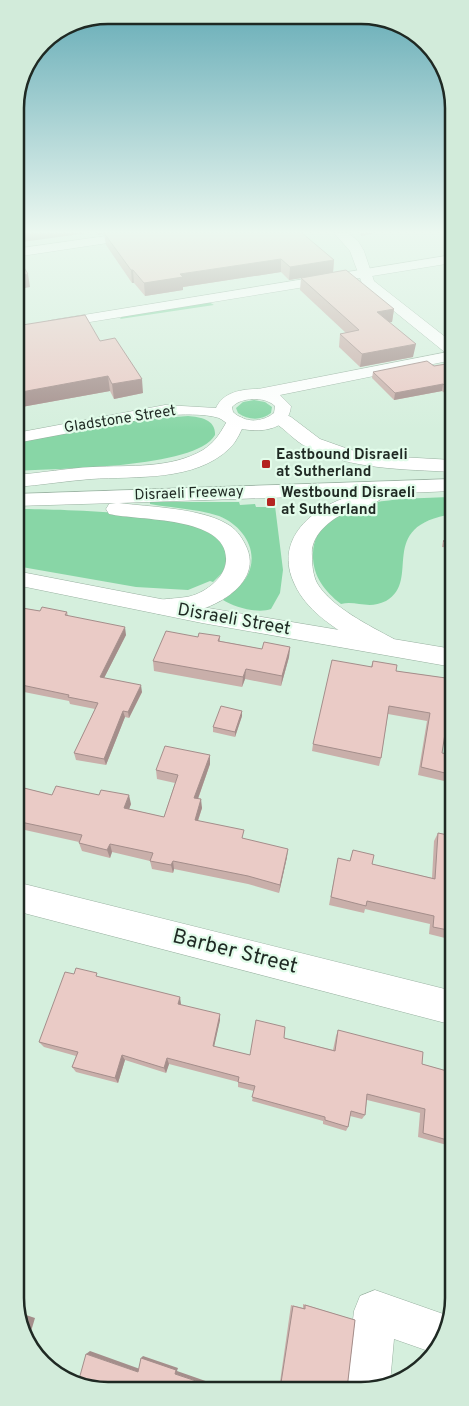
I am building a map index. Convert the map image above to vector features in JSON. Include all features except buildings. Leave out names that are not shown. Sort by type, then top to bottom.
[{"type":"main road","points":[[388,299],[445,345]]},
{"type":"main road","points":[[282,412],[297,433],[307,440],[331,450],[445,478]]},
{"type":"main road","points":[[24,480],[152,470],[178,465],[206,455],[221,446],[230,434],[230,418]]},
{"type":"main road","name":"Disraeli Freeway","points":[[24,486],[445,479]]},
{"type":"main road","name":"Disraeli Freeway","points":[[24,500],[445,479]]},
{"type":"main road","points":[[386,646],[340,619],[321,603],[306,584],[300,561],[301,544],[309,530],[323,517],[340,506],[359,499],[381,496],[445,480]]},
{"type":"main road","points":[[46,499],[198,521],[216,526],[230,536],[239,555],[239,566],[234,577],[210,597],[201,601],[193,604],[164,607]]},
{"type":"street","points":[[44,325],[206,299]]},
{"type":"street","name":"Gladstone Street","points":[[230,418],[224,407],[229,400],[245,394],[259,394],[445,358]]},
{"type":"street","name":"Gladstone Street","points":[[24,436],[165,410],[190,410],[230,418],[249,425],[263,424],[331,380]]},
{"type":"street","points":[[259,394],[277,400],[282,412]]},
{"type":"street","name":"Disraeli Street","points":[[24,580],[164,607],[445,657]]},
{"type":"street","name":"Barber Street","points":[[24,898],[445,1006]]},
{"type":"street","points":[[367,1382],[375,1311],[438,1333]]},
{"type":"green space","points":[[209,302],[214,305],[120,319],[122,316]]},
{"type":"green space","points":[[254,400],[265,402],[272,407],[271,413],[255,419],[238,413],[236,408],[243,402]]},
{"type":"green space","points":[[198,417],[207,420],[213,426],[215,435],[203,446],[181,455],[154,461],[123,465],[24,471],[24,441],[134,420]]},
{"type":"green space","points":[[445,497],[445,516],[429,520],[414,530],[407,541],[401,580],[396,592],[380,604],[341,604],[324,588],[317,575],[313,553],[318,534],[331,520],[348,510],[369,504],[415,498]]},
{"type":"green space","points":[[150,502],[239,502],[240,505],[255,504],[256,507],[266,507],[266,504],[275,506],[283,570],[280,593],[271,609],[260,611],[246,609],[223,600],[246,578],[252,559],[248,541],[236,526],[219,516],[194,510],[150,504]]},
{"type":"green space","points":[[24,509],[91,511],[155,517],[183,522],[206,529],[220,537],[224,543],[228,555],[223,572],[213,582],[210,581],[188,590],[136,587],[24,567]]},
{"type":"place","name":"Eastbound Disraeli at Sutherland","points":[[266,464]]},
{"type":"place","name":"Westbound Disraeli at Sutherland","points":[[271,502]]}]
